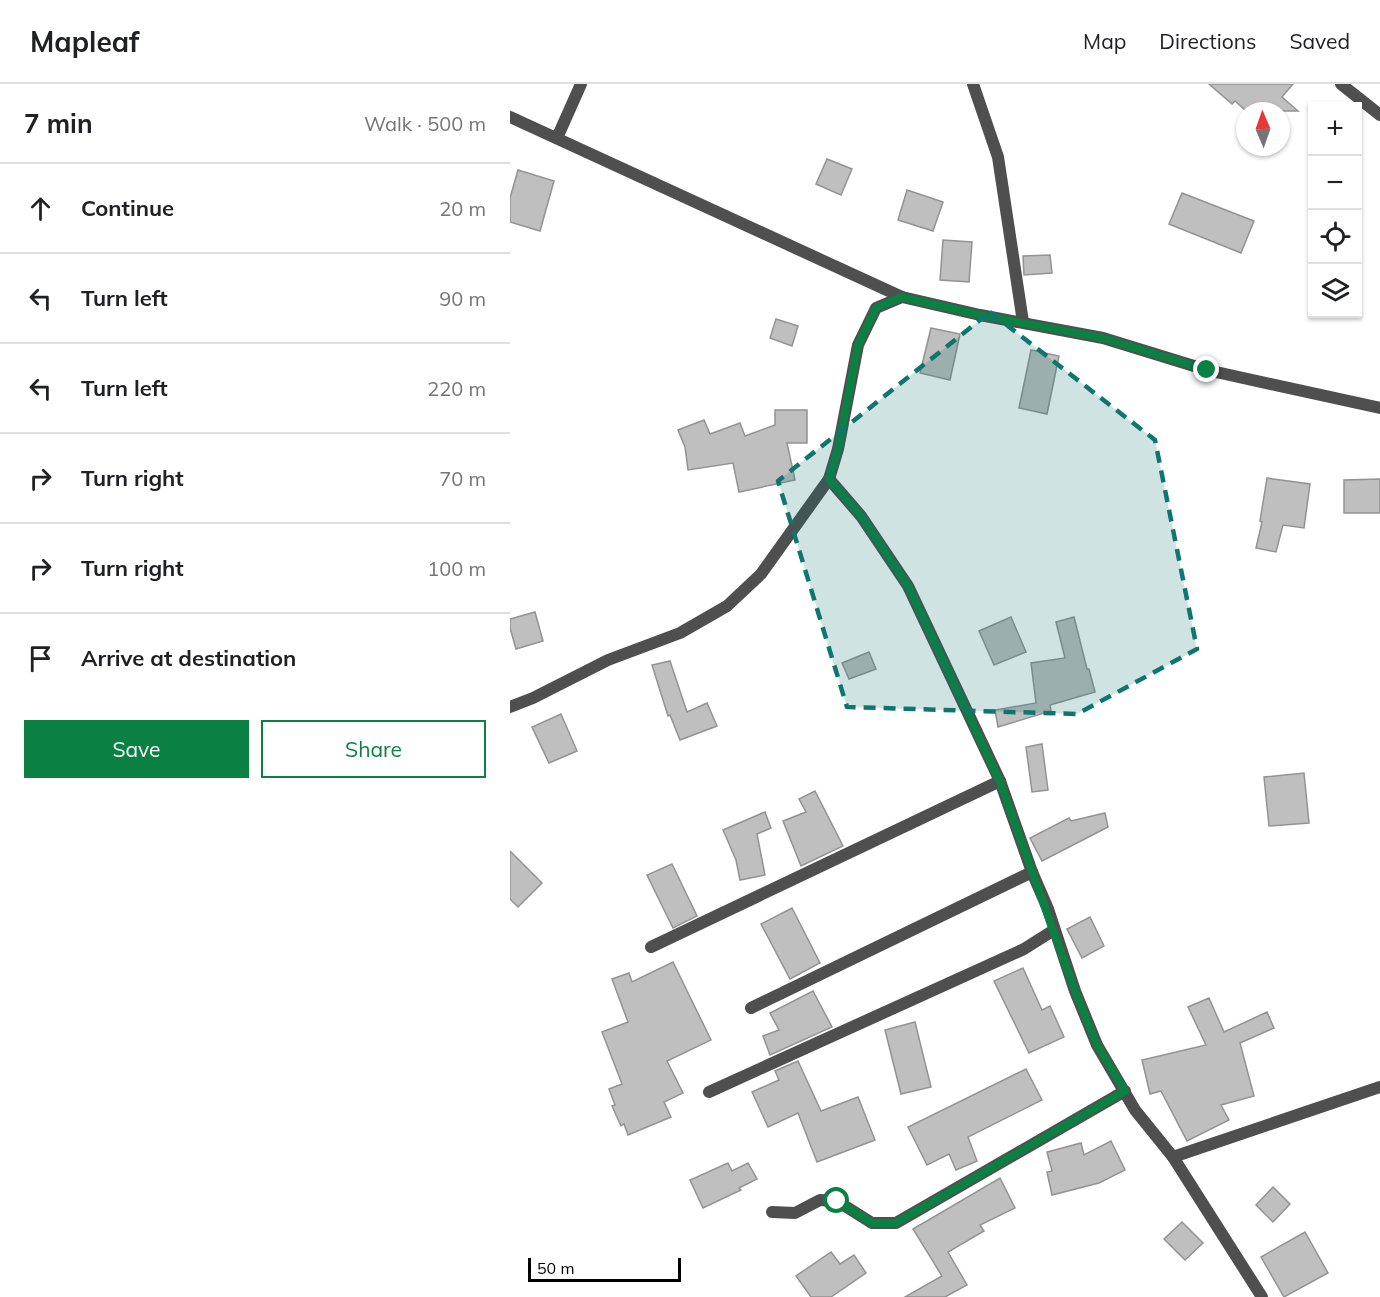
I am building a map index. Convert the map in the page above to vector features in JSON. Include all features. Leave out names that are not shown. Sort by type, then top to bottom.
[{"type":"street","points":[[557,138],[581,84]]},
{"type":"street","points":[[973,84],[998,157],[1023,322]]},
{"type":"street","points":[[1341,84],[1380,115]]},
{"type":"street","points":[[510,117],[902,297],[980,315],[1103,338],[1207,370],[1380,408]]},
{"type":"street","points":[[510,707],[533,698],[608,660],[680,633],[727,606],[761,574],[829,479],[838,449],[858,345],[876,308],[902,297]]},
{"type":"street","points":[[829,479],[861,516],[908,586],[1000,782],[1097,1045],[1136,1110],[1173,1157],[1262,1297]]},
{"type":"street","points":[[651,947],[1000,782]]},
{"type":"street","points":[[751,1008],[1032,872]]},
{"type":"street","points":[[710,1092],[1024,950],[1054,930]]},
{"type":"street","points":[[1173,1157],[1380,1087]]},
{"type":"street","points":[[772,1212],[795,1213],[820,1200],[837,1201],[872,1223],[896,1223],[1125,1091]]},
{"type":"highlighted area","points":[[990,312],[1155,440],[1197,649],[1077,714],[847,707],[778,481]]},
{"type":"building","points":[[1209,84],[1293,84],[1282,97],[1288,102],[1235,101],[1232,104]]},
{"type":"building","points":[[1290,104],[1298,111],[1290,111]]},
{"type":"building","points":[[827,159],[852,169],[841,195],[816,184]]},
{"type":"building","points":[[518,170],[554,181],[540,231],[510,222],[510,198]]},
{"type":"building","points":[[907,190],[943,202],[933,231],[898,220]]},
{"type":"building","points":[[1182,193],[1254,221],[1241,253],[1169,224]]},
{"type":"building","points":[[943,240],[972,242],[969,282],[940,280]]},
{"type":"building","points":[[1050,255],[1052,273],[1024,275],[1023,256]]},
{"type":"building","points":[[776,319],[798,326],[792,346],[770,338]]},
{"type":"building","points":[[931,328],[960,334],[950,380],[920,373]]},
{"type":"building","points":[[1031,350],[1059,356],[1047,414],[1019,408]]},
{"type":"building","points":[[775,410],[807,410],[807,443],[787,443],[795,480],[739,492],[733,463],[688,470],[685,447],[678,430],[704,420],[710,434],[740,423],[745,436],[775,425]]},
{"type":"building","points":[[1267,478],[1310,484],[1304,528],[1283,525],[1276,552],[1256,548],[1262,522],[1260,521]]},
{"type":"building","points":[[1380,479],[1380,513],[1344,513],[1344,480]]},
{"type":"building","points":[[535,612],[543,641],[516,649],[510,619]]},
{"type":"building","points":[[1011,617],[1026,652],[994,665],[979,631]]},
{"type":"building","points":[[1074,617],[1095,692],[1050,705],[1051,711],[998,727],[995,710],[1036,703],[1031,663],[1065,658],[1056,622]]},
{"type":"building","points":[[869,652],[876,669],[849,679],[842,663]]},
{"type":"building","points":[[670,661],[687,712],[707,703],[717,726],[680,740],[670,715],[668,716],[652,665]]},
{"type":"building","points":[[561,714],[577,751],[549,763],[532,727]]},
{"type":"building","points":[[1042,744],[1048,790],[1032,792],[1026,747]]},
{"type":"building","points":[[1304,773],[1309,823],[1269,826],[1264,777]]},
{"type":"building","points":[[815,791],[843,846],[801,866],[783,821],[806,812],[799,799]]},
{"type":"building","points":[[765,812],[771,828],[757,834],[765,875],[740,880],[736,860],[723,830]]},
{"type":"building","points":[[1105,813],[1108,827],[1042,861],[1030,838],[1069,818],[1071,821]]},
{"type":"building","points":[[510,851],[542,883],[518,907],[510,899]]},
{"type":"building","points":[[672,864],[697,916],[673,928],[647,875]]},
{"type":"building","points":[[792,908],[820,963],[790,979],[761,924]]},
{"type":"building","points":[[1090,917],[1104,946],[1082,958],[1067,929]]},
{"type":"building","points":[[673,962],[711,1040],[667,1061],[683,1093],[664,1102],[671,1117],[628,1135],[624,1124],[621,1126],[612,1106],[615,1105],[609,1089],[622,1084],[602,1032],[628,1022],[612,979],[629,973],[632,982]]},
{"type":"building","points":[[1023,968],[1042,1010],[1050,1006],[1064,1037],[1029,1053],[994,981]]},
{"type":"building","points":[[813,991],[832,1027],[770,1055],[763,1036],[779,1030],[770,1013]]},
{"type":"building","points":[[1209,998],[1224,1032],[1267,1012],[1274,1028],[1240,1043],[1254,1096],[1221,1105],[1229,1120],[1187,1141],[1161,1091],[1150,1094],[1142,1060],[1206,1045],[1188,1007]]},
{"type":"building","points":[[915,1022],[931,1087],[901,1094],[885,1030]]},
{"type":"building","points":[[798,1061],[821,1111],[858,1097],[875,1140],[817,1162],[798,1113],[768,1127],[752,1092],[779,1080],[775,1071]]},
{"type":"building","points":[[1026,1069],[1042,1100],[968,1137],[977,1161],[956,1170],[949,1154],[927,1165],[908,1127]]},
{"type":"building","points":[[1111,1141],[1125,1170],[1099,1183],[1052,1195],[1047,1172],[1052,1171],[1047,1152],[1081,1143],[1084,1155]]},
{"type":"building","points":[[728,1163],[732,1171],[748,1163],[757,1179],[739,1188],[741,1190],[703,1208],[690,1180]]},
{"type":"building","points":[[1000,1178],[1015,1208],[980,1225],[984,1231],[948,1252],[967,1285],[945,1297],[905,1297],[942,1276],[913,1229]]},
{"type":"building","points":[[1273,1187],[1290,1204],[1273,1222],[1256,1205]]},
{"type":"building","points":[[1182,1222],[1203,1243],[1185,1260],[1164,1239]]},
{"type":"building","points":[[1305,1232],[1328,1273],[1284,1297],[1261,1257]]},
{"type":"building","points":[[831,1252],[840,1264],[854,1255],[866,1273],[831,1297],[811,1297],[796,1276]]},
{"type":"route","points":[[837,1201],[872,1223],[896,1223],[1125,1091],[1097,1045],[1075,991],[1048,909],[1032,872],[1000,782],[908,586],[861,516],[829,479],[838,449],[858,345],[876,308],[902,297],[980,315],[1103,338],[1207,370]]}]
